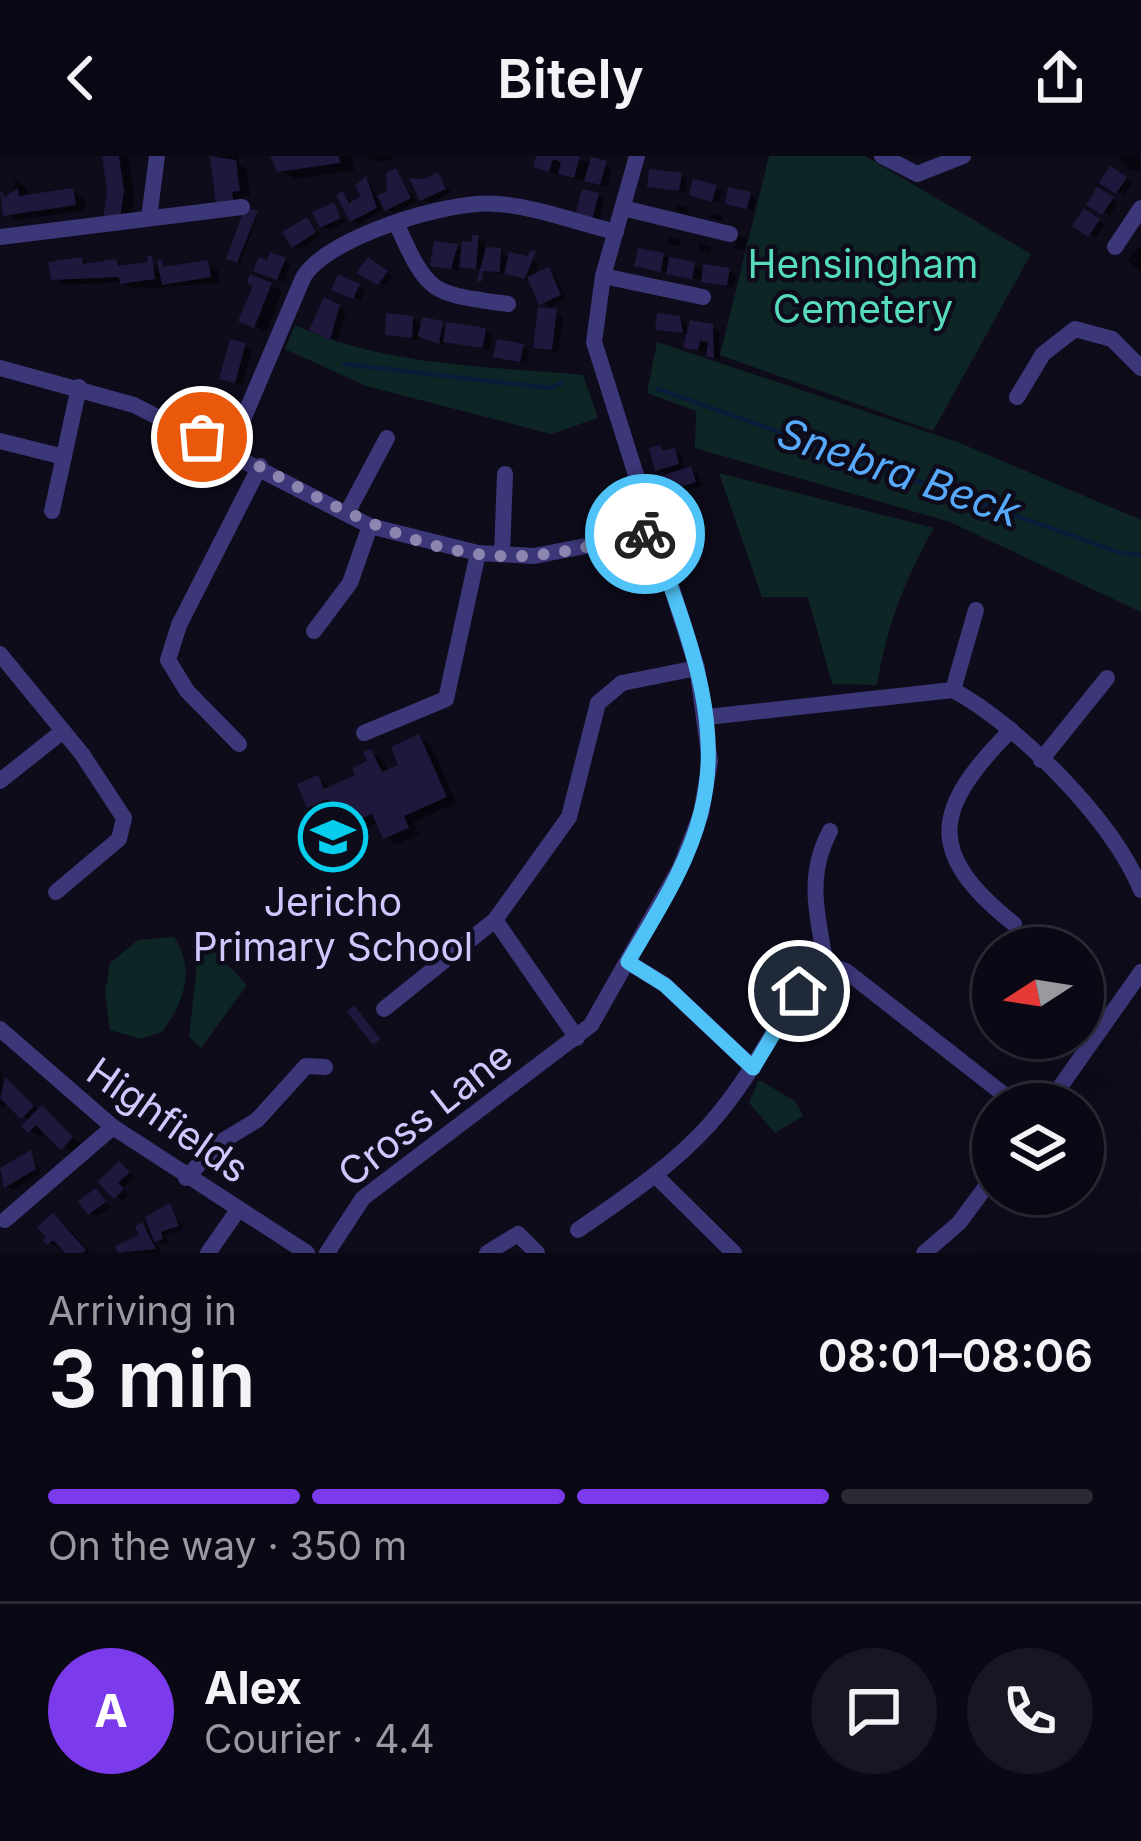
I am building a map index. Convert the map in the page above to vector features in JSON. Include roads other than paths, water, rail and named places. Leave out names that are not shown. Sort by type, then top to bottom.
[{"type":"street","points":[[149,218],[157,156]]},
{"type":"street","name":"Cross Lane","points":[[327,1253],[363,1198],[577,1038],[602,1012],[680,868],[701,814],[710,761],[697,668],[594,343],[603,275],[637,156]]},
{"type":"street","points":[[882,156],[917,174],[963,156]]},
{"type":"street","points":[[230,450],[311,263],[341,242],[490,203],[616,232]]},
{"type":"street","points":[[0,237],[242,207]]},
{"type":"street","points":[[623,208],[730,234]]},
{"type":"street","points":[[1115,247],[1139,216]]},
{"type":"street","points":[[397,225],[420,279],[450,296],[508,304]]},
{"type":"street","points":[[603,275],[694,300]]},
{"type":"street","points":[[1017,398],[1042,354],[1075,329],[1112,339],[1141,368]]},
{"type":"street","points":[[0,368],[134,405],[230,450],[370,526],[478,553],[534,556],[652,533]]},
{"type":"street","points":[[52,511],[79,387]]},
{"type":"street","points":[[347,513],[387,438]]},
{"type":"street","points":[[0,441],[64,457]]},
{"type":"street","points":[[239,744],[187,691],[168,660],[178,625],[260,466]]},
{"type":"street","points":[[502,554],[505,474]]},
{"type":"street","points":[[314,632],[350,583],[370,526]]},
{"type":"street","points":[[364,733],[446,699],[478,553]]},
{"type":"street","points":[[952,690],[976,610]]},
{"type":"street","points":[[0,654],[63,731],[124,818],[119,839],[56,892]]},
{"type":"street","points":[[384,1009],[495,920],[569,817],[598,703],[622,683],[697,668]]},
{"type":"street","points":[[1041,760],[1107,678]]},
{"type":"street","points":[[707,717],[952,690],[987,708],[1041,760],[1104,830],[1132,867],[1141,890]]},
{"type":"street","points":[[1011,730],[953,799],[947,833],[962,871],[1014,924]]},
{"type":"street","points":[[0,781],[63,731]]},
{"type":"street","points":[[826,964],[813,896],[817,855],[830,831]]},
{"type":"street","points":[[495,920],[577,1038]]},
{"type":"street","points":[[628,962],[665,985],[753,1068]]},
{"type":"street","points":[[578,1230],[656,1176],[709,1125],[753,1068],[813,970],[826,964],[846,971],[989,1083]]},
{"type":"street","points":[[1063,1083],[1141,972]]},
{"type":"street","name":"Highfields","points":[[0,1029],[113,1127],[307,1253]]},
{"type":"street","points":[[186,1178],[218,1143],[257,1120],[312,1062]]},
{"type":"street","points":[[5,1220],[113,1127]]},
{"type":"street","points":[[656,1176],[734,1253]]},
{"type":"street","points":[[924,1253],[972,1205]]},
{"type":"street","points":[[208,1253],[238,1210]]},
{"type":"street","points":[[487,1253],[518,1234],[537,1253]]},
{"type":"waterway","name":"Snebra Beck","points":[[344,364],[549,388],[562,383]]},
{"type":"waterway","name":"Snebra Beck","points":[[658,389],[1121,553],[1141,555]]},
{"type":"place","name":"Jericho Primary School","points":[[333,837]]},
{"type":"park label","name":"Hensingham Cemetery","points":[[863,286]]}]
